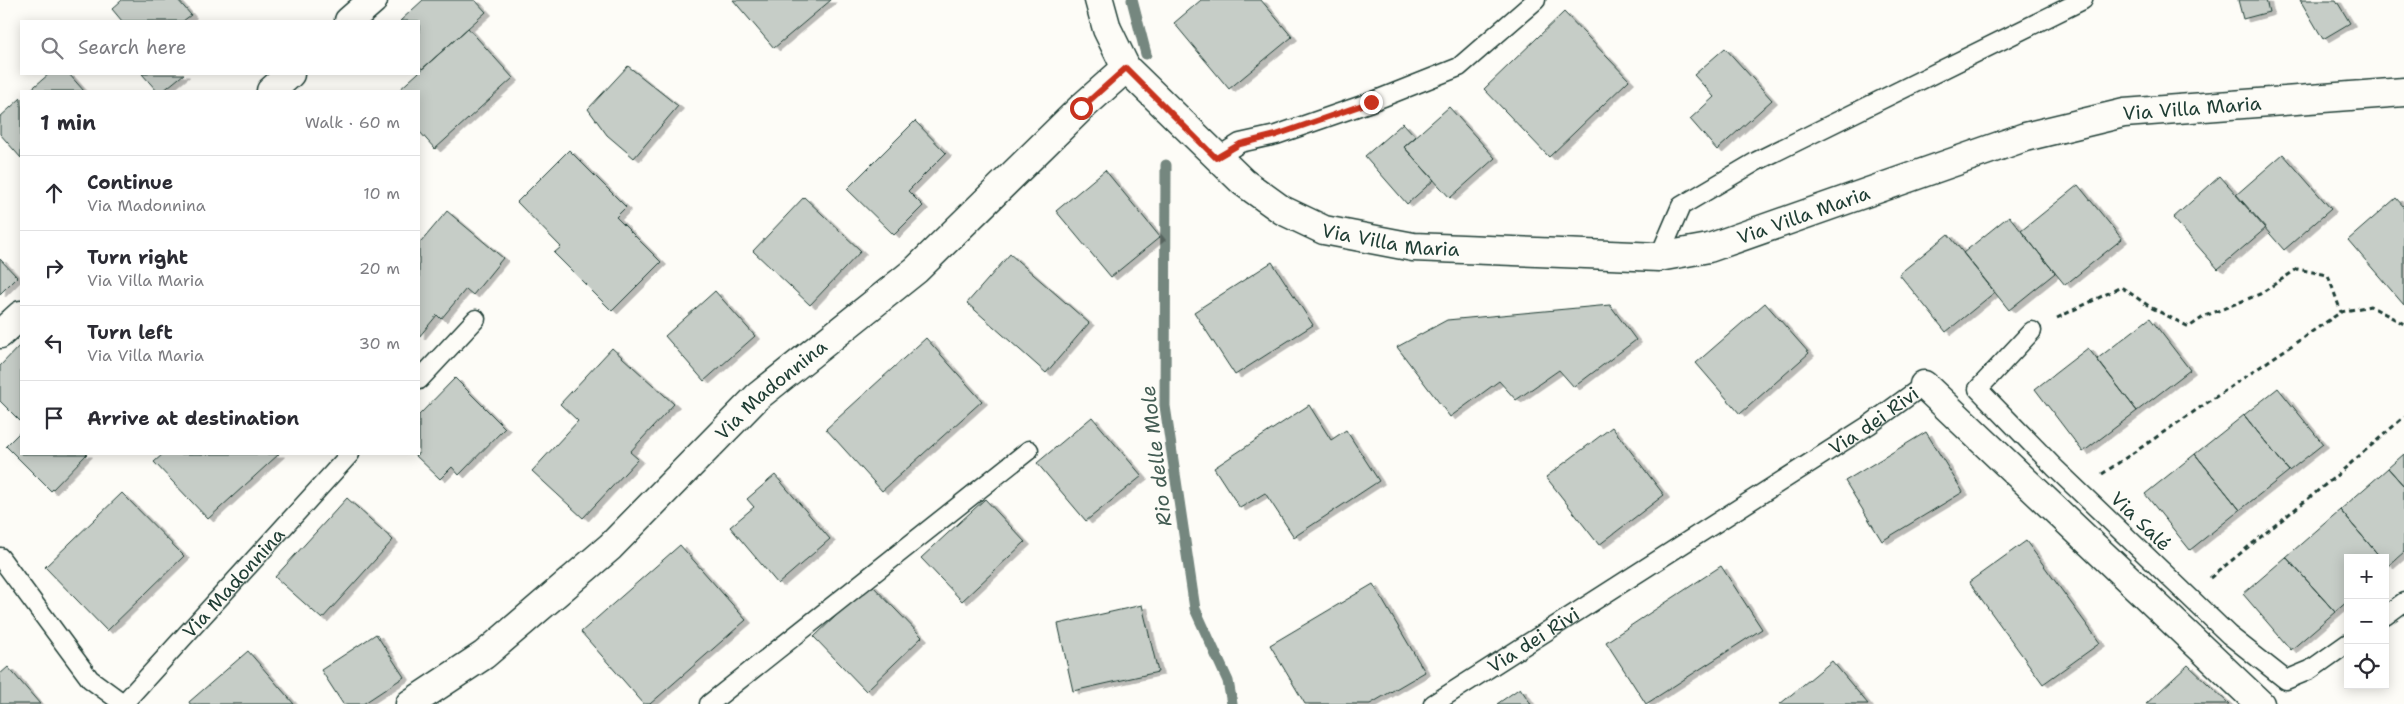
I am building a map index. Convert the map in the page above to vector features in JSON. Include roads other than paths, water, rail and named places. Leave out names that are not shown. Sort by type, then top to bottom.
[{"type":"street","points":[[350,20],[372,0]]},
{"type":"street","name":"Via Villa Maria","points":[[1099,0],[1107,29],[1126,68],[1216,158],[1243,182],[1282,210],[1324,230],[1413,247],[1659,257],[1709,248],[2025,137],[2124,113],[2404,92]]},
{"type":"street","name":"Via Madonnina","points":[[410,704],[484,656],[610,547],[757,396],[916,270],[1081,108],[1126,68]]},
{"type":"street","points":[[272,90],[289,75]]},
{"type":"street","points":[[0,334],[20,316]]},
{"type":"street","name":"Via dei Rivi","points":[[1924,385],[2260,704]]},
{"type":"lane","points":[[1216,158],[1240,144],[1276,135],[1371,102],[1459,67],[1536,0]]},
{"type":"lane","points":[[1659,257],[1681,206],[1757,161],[2083,0]]},
{"type":"lane","points":[[420,379],[476,319]]},
{"type":"lane","name":"Via Salé","points":[[2032,331],[1978,388],[2080,492],[2229,636],[2286,680],[2310,670],[2347,644]]},
{"type":"lane","name":"Via dei Rivi","points":[[1432,704],[1869,425],[1924,385]]},
{"type":"lane","points":[[709,704],[1029,450]]},
{"type":"lane","name":"Via Madonnina","points":[[0,557],[90,679],[124,704],[346,458]]},
{"type":"lane","points":[[2389,613],[2404,602]]},
{"type":"waterway","name":"Rio delle Mole","points":[[1132,0],[1146,54]]},
{"type":"waterway","name":"Rio delle Mole","points":[[1166,165],[1165,406],[1195,609],[1228,681],[1232,704]]}]
